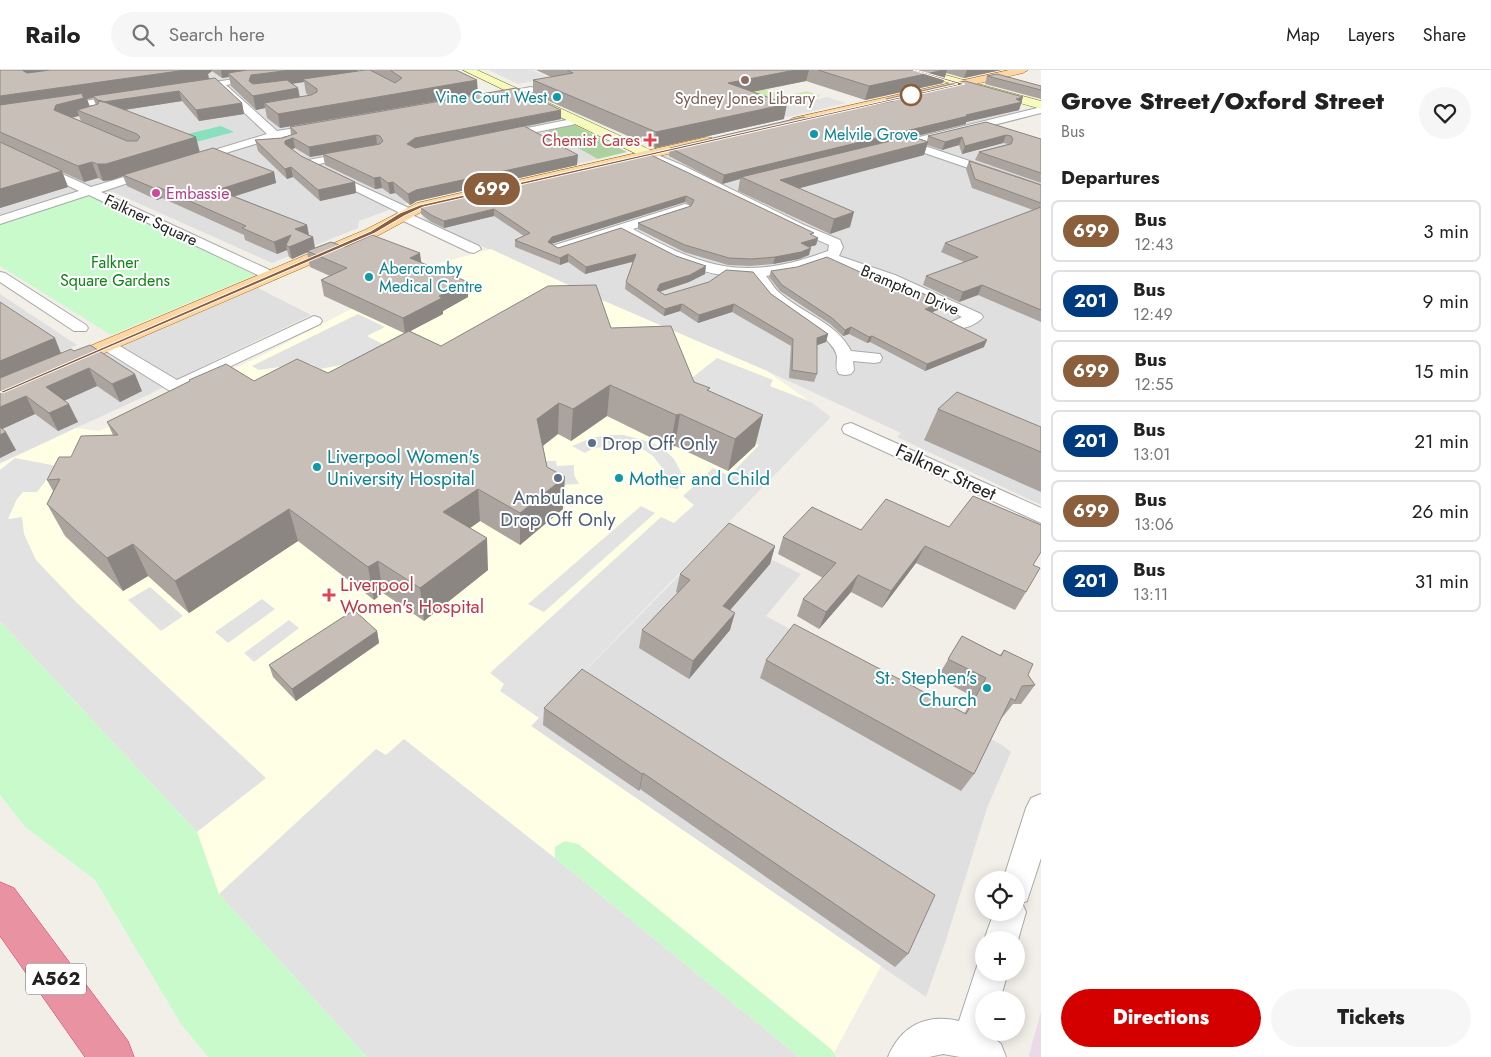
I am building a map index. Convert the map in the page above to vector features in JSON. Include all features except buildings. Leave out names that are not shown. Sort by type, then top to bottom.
[{"type":"highway","name":"A562","points":[[0,902],[112,1057]]},
{"type":"main road","points":[[785,124],[1023,70]]},
{"type":"main road","points":[[0,392],[373,232],[404,213],[445,200],[723,138]]},
{"type":"street","points":[[182,89],[216,80],[308,70],[318,80]]},
{"type":"street","points":[[468,70],[678,167],[720,190],[835,243],[831,252],[785,270],[757,274],[720,271],[675,256],[622,228]]},
{"type":"street","points":[[915,70],[1041,105]]},
{"type":"street","points":[[216,80],[238,96],[253,115],[290,148]]},
{"type":"street","points":[[483,98],[531,90]]},
{"type":"street","points":[[0,116],[135,96]]},
{"type":"street","points":[[33,98],[35,111]]},
{"type":"street","points":[[88,103],[97,114]]},
{"type":"street","points":[[880,150],[1041,110]]},
{"type":"street","points":[[253,115],[270,112]]},
{"type":"street","points":[[491,138],[577,121]]},
{"type":"street","points":[[182,163],[274,135],[332,125]]},
{"type":"street","points":[[906,143],[1041,189]]},
{"type":"street","points":[[0,149],[90,192],[163,169]]},
{"type":"street","points":[[360,154],[305,161],[474,248]]},
{"type":"street","points":[[957,160],[975,156]]},
{"type":"street","points":[[720,190],[744,184]]},
{"type":"street","name":"Falkner Square","points":[[0,220],[90,192],[271,276]]},
{"type":"street","points":[[582,254],[564,247],[592,236],[679,210],[693,221]]},
{"type":"street","name":"Brampton Drive","points":[[831,252],[975,317],[957,324]]},
{"type":"street","points":[[707,282],[713,279],[720,271]]},
{"type":"street","points":[[757,274],[775,297],[831,335],[839,344],[845,363],[874,358]]},
{"type":"street","points":[[0,276],[80,328]]},
{"type":"street","points":[[107,345],[176,387],[314,321]]},
{"type":"street","name":"Falkner Street","points":[[851,429],[1041,516]]},
{"type":"street","points":[[1022,871],[1041,808]]},
{"type":"street","points":[[906,1057],[908,1052],[925,1038],[946,1035],[979,1050],[990,981]]},
{"type":"shaded area","points":[[0,70],[350,70],[429,87],[461,104],[514,95],[570,120],[541,127],[599,159],[418,199],[359,221],[358,228],[272,263],[113,192],[69,195],[0,218]]},
{"type":"shaded area","points":[[489,70],[532,70],[551,78],[518,84]]},
{"type":"shaded area","points":[[827,97],[846,103],[788,117],[753,103],[771,100],[802,103]]},
{"type":"shaded area","points":[[1037,108],[987,120],[997,127],[1041,144],[1041,505],[897,437],[901,433],[767,371],[590,295],[426,221],[422,217],[423,215],[672,154]]},
{"type":"shaded area","name":"Liverpool Women's Hospital","points":[[491,249],[590,295],[767,371],[831,417],[531,726],[881,966],[834,1053],[838,1057],[208,1057],[181,1024],[95,880],[25,827],[0,795],[0,464],[76,428],[99,431],[261,356],[437,264]]},
{"type":"shaded area","points":[[256,287],[311,315],[193,371],[152,393],[0,463],[0,397]]},
{"type":"shaded area","points":[[0,294],[77,345],[0,378]]},
{"type":"shaded area","points":[[358,314],[385,327],[367,336],[394,350],[352,363],[320,369],[311,364],[300,370],[293,365],[259,370],[252,366]]},
{"type":"shaded area","points":[[717,358],[773,380],[770,386],[811,402],[831,417],[539,718],[500,691],[504,684],[490,673],[661,517],[674,523],[694,505],[683,496],[713,468],[729,476],[759,445],[737,436],[669,396]]},
{"type":"shaded area","points":[[624,435],[653,443],[665,450],[674,459],[682,474],[678,489],[661,486],[665,476],[663,469],[653,456],[644,450],[627,445],[609,446],[606,436]]},
{"type":"shaded area","name":"Drop Off Only","points":[[603,436],[607,446],[592,449],[585,453],[572,446],[591,438]]},
{"type":"shaded area","points":[[15,458],[57,466],[37,492],[23,492],[17,499],[8,519],[22,517],[24,534],[36,560],[76,602],[266,778],[197,832],[0,621],[0,470]]},
{"type":"shaded area","name":"Ambulance Drop Off Only","points":[[547,461],[556,461],[557,466],[574,465],[574,475],[579,484],[559,485],[540,467]]},
{"type":"shaded area","points":[[641,506],[655,513],[544,612],[528,604]]},
{"type":"shaded area","points":[[720,534],[801,574],[766,616],[1002,745],[1011,752],[987,808],[926,997],[531,726]]},
{"type":"shaded area","points":[[150,587],[183,616],[161,631],[128,600]]},
{"type":"shaded area","points":[[262,599],[275,609],[228,643],[215,632]]},
{"type":"shaded area","points":[[289,620],[299,628],[254,662],[244,653]]},
{"type":"shaded area","points":[[404,739],[555,858],[799,1057],[367,1057],[219,894],[376,749],[386,755]]},
{"type":"shaded area","points":[[1041,1012],[1041,1057],[1030,1057],[1029,1055]]},
{"type":"green space","points":[[716,85],[765,89],[785,96],[807,91],[821,96],[798,101],[767,98]]},
{"type":"green space","points":[[573,124],[627,152],[598,159],[546,130]]},
{"type":"green space","points":[[221,126],[234,132],[192,143],[179,136]]},
{"type":"green space","name":"Falkner Square Gardens","points":[[89,195],[255,275],[111,335],[0,266],[0,223]]},
{"type":"green space","points":[[0,621],[197,832],[219,894],[367,1057],[208,1057],[181,1024],[95,880],[25,827],[0,795]]},
{"type":"green space","points":[[565,841],[578,844],[831,1049],[837,1057],[799,1057],[555,858],[555,847]]},
{"type":"bus line","name":"699","points":[[0,392],[373,232],[402,214],[422,206],[963,84],[915,70]]},
{"type":"place","name":"Sydney Jones Library","points":[[745,80]]},
{"type":"place","name":"Vine Court West","points":[[557,97]]},
{"type":"place","name":"Melvile Grove","points":[[814,134]]},
{"type":"place","name":"Chemist Cares","points":[[650,140]]},
{"type":"place","name":"Embassie","points":[[156,193]]},
{"type":"place","name":"Abercromby Medical Centre","points":[[369,277]]},
{"type":"place","name":"Drop Off Only","points":[[592,443]]},
{"type":"place","name":"Liverpool Women's University Hospital","points":[[317,467]]},
{"type":"place","name":"Ambulance Drop Off Only","points":[[558,478]]},
{"type":"place","name":"Mother and Child","points":[[619,478]]},
{"type":"place","name":"Liverpool Women's Hospital","points":[[329,595]]},
{"type":"place","name":"St. Stephen's Church","points":[[987,688]]}]
